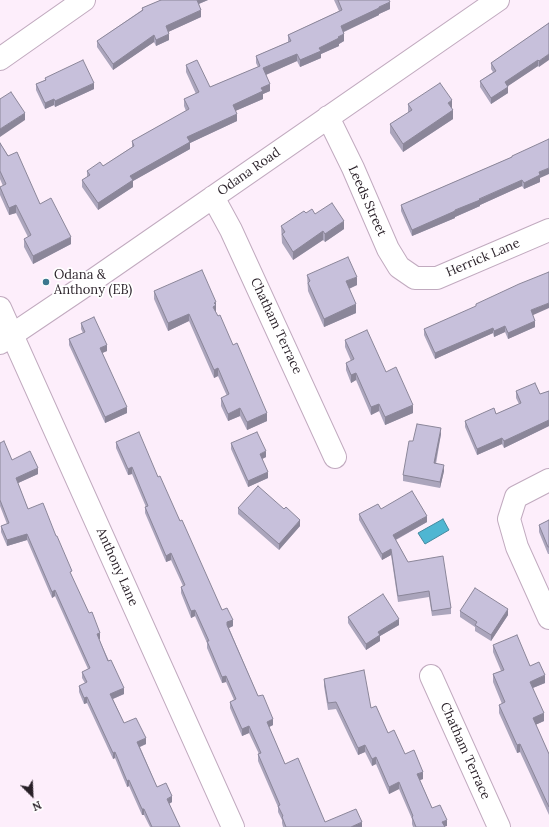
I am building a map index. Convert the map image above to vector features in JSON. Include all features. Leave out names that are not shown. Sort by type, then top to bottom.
[{"type":"street","points":[[0,59],[84,0]]},
{"type":"street","name":"Odana Road","points":[[6,339],[498,0]]},
{"type":"street","name":"Leeds Street","points":[[328,117],[353,168],[388,250],[399,267],[415,278]]},
{"type":"street","name":"Chatham Terrace","points":[[213,197],[231,230],[335,457]]},
{"type":"street","name":"Herrick Lane","points":[[415,278],[437,278],[549,230]]},
{"type":"street","name":"Anthony Lane","points":[[0,308],[6,339],[232,827]]},
{"type":"street","points":[[549,480],[516,497],[509,519],[518,547],[549,618]]},
{"type":"street","name":"Chatham Terrace","points":[[431,676],[499,827]]},
{"type":"water","points":[[443,519],[449,530],[425,544],[418,533]]},
{"type":"building","points":[[161,0],[197,0],[201,10],[166,26],[169,34],[156,40],[154,35],[113,64],[97,41],[143,10],[142,8]]},
{"type":"building","points":[[338,0],[389,0],[390,2],[341,26],[344,34],[319,48],[321,51],[300,60],[297,54],[263,68],[270,84],[261,88],[263,91],[233,105],[237,114],[187,137],[190,142],[130,176],[133,180],[98,203],[82,180],[90,175],[87,171],[100,162],[103,166],[134,146],[132,141],[189,109],[184,99],[199,92],[186,65],[197,60],[210,87],[260,66],[256,56],[291,41],[288,35],[342,10]]},
{"type":"building","points":[[549,23],[549,54],[505,82],[508,87],[491,98],[480,81],[496,71],[491,63]]},
{"type":"building","points":[[83,60],[94,83],[55,101],[54,99],[45,103],[36,84],[46,80],[45,78]]},
{"type":"building","points":[[440,83],[452,100],[448,103],[453,110],[403,144],[390,124],[412,110],[408,104]]},
{"type":"building","points":[[11,92],[25,113],[0,129],[0,99]]},
{"type":"building","points":[[549,139],[549,168],[539,172],[540,175],[524,183],[522,180],[412,230],[401,205],[512,157]]},
{"type":"building","points":[[0,143],[8,156],[17,152],[40,204],[51,198],[71,237],[33,256],[24,239],[31,235],[16,205],[9,208],[0,187],[6,184],[0,171]]},
{"type":"building","points":[[332,203],[344,221],[325,234],[323,231],[293,252],[282,234],[285,232],[281,226],[304,211],[306,213],[312,209],[315,214]]},
{"type":"building","points":[[348,257],[357,277],[346,281],[356,304],[324,319],[308,283],[310,281],[307,275]]},
{"type":"building","points":[[202,270],[216,302],[214,303],[216,305],[213,307],[218,316],[220,315],[233,345],[237,343],[267,413],[247,422],[240,408],[228,414],[221,398],[229,394],[218,368],[214,370],[189,314],[168,323],[154,291]]},
{"type":"building","points":[[549,272],[549,303],[531,310],[535,321],[508,333],[505,326],[494,331],[493,328],[435,353],[424,329],[476,306],[476,304],[519,284]]},
{"type":"building","points":[[94,317],[107,345],[100,348],[127,407],[105,417],[69,339],[85,332],[81,323]]},
{"type":"building","points":[[367,330],[386,372],[396,367],[413,405],[385,417],[379,404],[371,407],[356,373],[351,375],[346,363],[354,359],[345,340]]},
{"type":"building","points":[[535,383],[540,394],[549,391],[549,420],[504,441],[502,438],[477,449],[465,421],[494,408],[496,414],[521,403],[516,391]]},
{"type":"building","points":[[417,424],[441,428],[434,463],[444,465],[440,482],[403,475],[409,441],[413,441]]},
{"type":"building","points":[[139,432],[158,477],[160,476],[180,521],[182,520],[222,610],[227,608],[233,620],[227,622],[227,625],[258,696],[263,695],[273,719],[267,722],[285,764],[298,758],[325,822],[356,809],[362,822],[351,827],[286,827],[278,806],[280,805],[258,754],[261,753],[249,726],[242,729],[230,702],[236,699],[226,676],[222,677],[207,641],[209,641],[195,610],[191,611],[181,587],[185,585],[171,553],[166,556],[145,507],[148,506],[132,467],[128,469],[116,442]]},
{"type":"building","points":[[257,432],[266,451],[260,454],[268,472],[248,481],[231,443]]},
{"type":"building","points":[[4,441],[12,460],[30,451],[38,468],[16,478],[28,509],[43,503],[72,571],[70,572],[89,613],[92,612],[100,633],[97,634],[108,661],[111,660],[124,688],[110,694],[124,723],[136,718],[146,738],[137,742],[157,787],[166,783],[172,796],[167,799],[180,827],[152,827],[129,780],[127,781],[115,752],[113,753],[87,697],[84,698],[79,686],[87,682],[82,672],[90,668],[55,590],[52,592],[27,534],[7,540],[1,526],[9,523],[0,500],[0,443]]},
{"type":"building","points":[[258,486],[284,509],[286,507],[300,520],[279,544],[238,508]]},
{"type":"building","points":[[412,491],[427,516],[393,535],[408,562],[443,556],[451,608],[432,611],[429,591],[398,596],[391,549],[382,554],[359,514],[378,504],[381,509]]},
{"type":"building","points":[[549,520],[549,547],[548,547],[539,525]]},
{"type":"building","points":[[475,588],[508,609],[491,635],[475,625],[477,622],[460,611]]},
{"type":"building","points":[[383,594],[399,619],[378,632],[380,635],[366,644],[348,617]]},
{"type":"building","points":[[517,635],[530,666],[539,662],[545,675],[530,682],[544,713],[533,718],[549,754],[549,807],[520,744],[517,745],[499,705],[505,702],[493,674],[504,670],[493,645]]},
{"type":"building","points":[[364,670],[371,708],[376,706],[388,733],[394,730],[405,754],[414,750],[423,772],[417,774],[432,808],[440,805],[447,820],[442,822],[445,827],[416,827],[399,782],[389,787],[376,757],[372,759],[365,745],[358,748],[336,702],[328,703],[324,679]]},
{"type":"place","name":"Odana & Anthony (EB)","points":[[46,282]]}]
